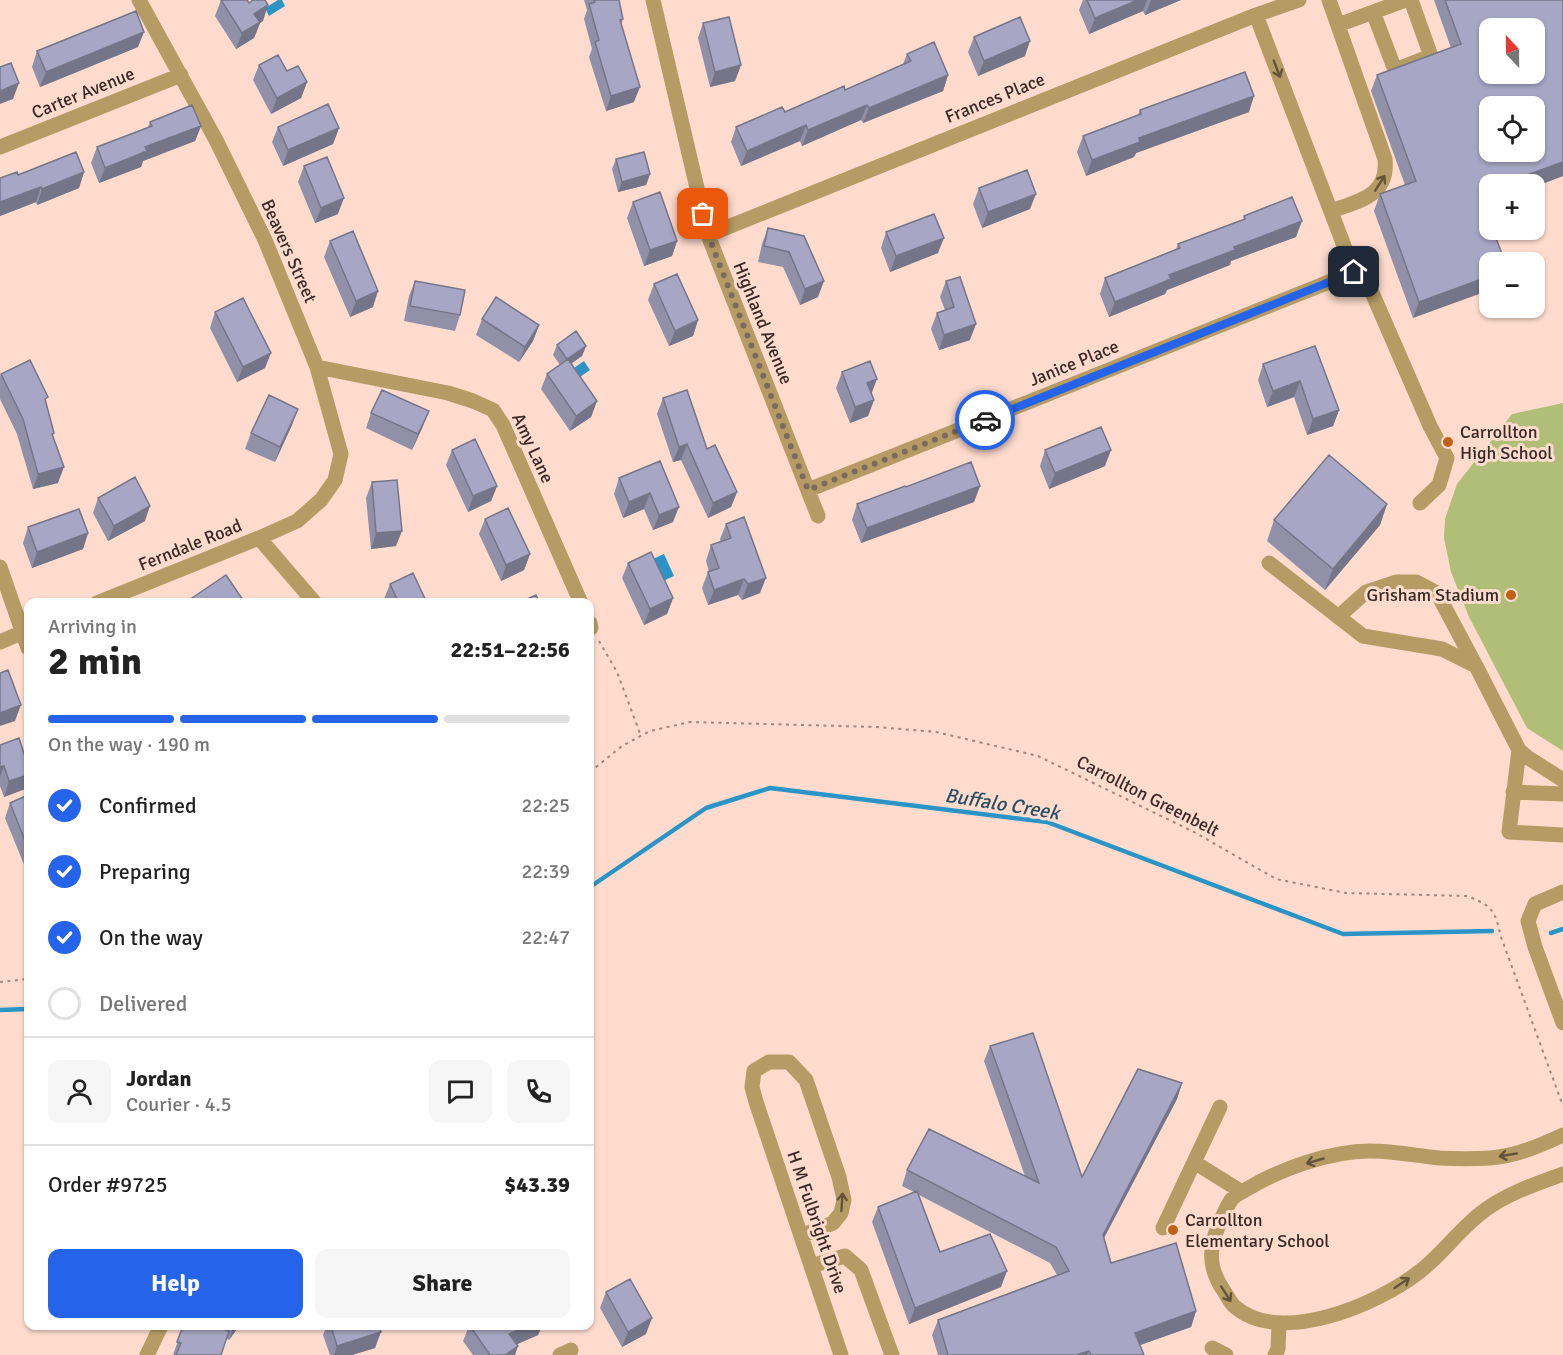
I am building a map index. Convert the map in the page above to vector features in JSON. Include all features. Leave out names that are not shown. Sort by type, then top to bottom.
[{"type":"street","name":"Beavers Street","points":[[139,0],[181,75],[265,240],[317,367],[341,454],[335,480],[321,500],[297,521]]},
{"type":"street","name":"Highland Avenue","points":[[653,0],[708,235],[818,516]]},
{"type":"street","name":"Frances Place","points":[[708,235],[1299,0]]},
{"type":"street","points":[[1329,0],[1386,159],[1386,171],[1377,190],[1365,199],[1331,211]]},
{"type":"street","points":[[1338,25],[1406,0]]},
{"type":"street","points":[[1373,12],[1395,70],[1431,56],[1411,0]]},
{"type":"street","points":[[1257,15],[1354,272],[1370,288],[1430,426],[1447,458],[1439,485],[1420,502]]},
{"type":"street","name":"Carter Avenue","points":[[0,147],[181,75]]},
{"type":"street","name":"Janice Place","points":[[808,490],[1354,272]]},
{"type":"street","name":"Amy Lane","points":[[317,367],[448,393],[493,410],[503,425],[579,598]]},
{"type":"street","name":"Ferndale Road","points":[[109,598],[297,521]]},
{"type":"street","points":[[259,538],[311,598]]},
{"type":"street","points":[[1269,563],[1363,636],[1442,649],[1476,666]]},
{"type":"street","points":[[0,567],[24,627]]},
{"type":"street","points":[[1338,617],[1366,592],[1396,582],[1416,582],[1437,593],[1519,750],[1563,780]]},
{"type":"street","points":[[0,642],[24,633]]},
{"type":"street","points":[[1519,750],[1509,832],[1563,835]]},
{"type":"street","points":[[1514,792],[1563,794]]},
{"type":"street","points":[[1563,892],[1535,904],[1528,921],[1535,947],[1563,1023]]},
{"type":"street","name":"H M Fulbright Drive","points":[[801,1236],[832,1223],[841,1213],[844,1200],[836,1166],[806,1080],[789,1062],[769,1062],[754,1071],[752,1087],[756,1102],[811,1266],[841,1355]]},
{"type":"street","points":[[1162,1228],[1220,1107]]},
{"type":"street","points":[[1563,1135],[1520,1152],[1491,1158],[1442,1158],[1370,1151],[1345,1153],[1271,1176],[1232,1198],[1211,1245],[1212,1266],[1221,1287],[1233,1305],[1249,1316],[1292,1324],[1345,1311],[1394,1289],[1419,1272],[1471,1220],[1487,1208],[1505,1197],[1563,1174]]},
{"type":"street","points":[[1194,1161],[1242,1192]]},
{"type":"street","points":[[811,1266],[845,1256],[861,1270],[892,1355]]},
{"type":"street","points":[[1275,1355],[1278,1349],[1279,1323]]},
{"type":"street","points":[[147,1355],[159,1330]]},
{"type":"path","points":[[594,633],[617,672],[641,736]]},
{"type":"path","name":"Carrollton Greenbelt","points":[[594,769],[622,746],[650,731],[690,722],[877,727],[936,732],[1038,756],[1146,807],[1276,879],[1346,893],[1467,896],[1485,903],[1497,918],[1501,937],[1563,1106]]},
{"type":"path","points":[[0,982],[24,979]]},
{"type":"green space","name":"Grisham Stadium","points":[[1563,403],[1563,751],[1527,728],[1469,617],[1451,572],[1444,538],[1445,519],[1457,484],[1512,414]]},
{"type":"water","points":[[282,0],[285,6],[269,16],[265,8]]},
{"type":"water","points":[[584,361],[590,370],[573,382],[567,373]]},
{"type":"water","points":[[664,554],[674,576],[663,581],[653,559]]},
{"type":"building","points":[[221,0],[247,0],[249,3],[253,0],[265,0],[268,5],[254,14],[260,22],[242,33]]},
{"type":"building","points":[[594,0],[619,0],[623,19],[620,20],[640,87],[611,96],[595,42],[599,40],[589,4],[595,2]]},
{"type":"building","points":[[1087,0],[1138,0],[1095,18]]},
{"type":"building","points":[[1445,0],[1563,0],[1563,162],[1530,174],[1479,174],[1479,240],[1497,240],[1501,252],[1479,252],[1479,280],[1419,302],[1380,194],[1416,181],[1377,75],[1461,44]]},
{"type":"building","points":[[136,11],[144,32],[46,72],[37,51]]},
{"type":"building","points":[[729,17],[741,65],[715,72],[703,23]]},
{"type":"building","points":[[1020,17],[1030,41],[984,61],[974,37]]},
{"type":"building","points":[[934,42],[948,75],[869,108],[867,105],[808,130],[806,125],[747,151],[736,127],[782,107],[785,112],[844,86],[845,90],[911,61],[907,54]]},
{"type":"building","points":[[278,55],[287,71],[298,66],[307,82],[277,98],[259,65]]},
{"type":"building","points":[[11,63],[19,83],[0,91],[0,67]]},
{"type":"building","points":[[1245,72],[1254,96],[1139,138],[1140,142],[1092,160],[1083,136],[1141,114],[1140,110]]},
{"type":"building","points":[[328,104],[339,128],[288,150],[278,127]]},
{"type":"building","points":[[192,105],[201,126],[145,147],[147,151],[105,168],[97,147],[152,126],[150,122]]},
{"type":"building","points":[[76,152],[84,172],[42,189],[41,187],[0,202],[0,178],[17,172],[18,175]]},
{"type":"building","points":[[644,152],[650,174],[622,182],[616,159]]},
{"type":"building","points":[[327,157],[344,198],[321,208],[304,166]]},
{"type":"building","points":[[1027,170],[1036,194],[988,212],[979,188]]},
{"type":"building","points":[[660,192],[677,241],[650,250],[633,202]]},
{"type":"building","points":[[1292,197],[1302,221],[1169,275],[1171,279],[1115,302],[1105,278],[1180,248],[1178,244],[1245,219],[1244,216]]},
{"type":"building","points":[[934,214],[944,238],[896,256],[886,232]]},
{"type":"building","points":[[768,228],[804,236],[824,281],[805,289],[789,252],[764,246]]},
{"type":"building","points":[[353,231],[378,291],[356,301],[330,241]]},
{"type":"building","points":[[677,274],[698,320],[675,331],[654,284]]},
{"type":"building","points":[[960,277],[976,324],[944,335],[937,313],[954,307],[946,281]]},
{"type":"building","points":[[415,281],[465,290],[460,315],[410,306]]},
{"type":"building","points":[[496,297],[539,325],[525,347],[482,319]]},
{"type":"building","points":[[243,298],[271,353],[243,367],[215,312]]},
{"type":"building","points":[[576,331],[586,346],[567,359],[557,345]]},
{"type":"building","points":[[1315,346],[1339,410],[1313,419],[1300,381],[1273,391],[1263,364]]},
{"type":"building","points":[[568,359],[597,401],[576,416],[547,374]]},
{"type":"building","points":[[30,360],[48,397],[45,399],[54,433],[52,434],[64,467],[38,474],[23,419],[1,374]]},
{"type":"building","points":[[870,361],[877,379],[867,383],[874,400],[855,407],[842,372]]},
{"type":"building","points":[[382,390],[429,411],[418,434],[371,413]]},
{"type":"building","points":[[687,390],[707,449],[715,445],[737,492],[713,503],[687,444],[679,447],[663,398]]},
{"type":"building","points":[[269,395],[298,409],[280,447],[251,433]]},
{"type":"building","points":[[1101,427],[1111,450],[1055,473],[1045,450]]},
{"type":"building","points":[[475,439],[497,486],[473,496],[452,450]]},
{"type":"building","points":[[1329,455],[1387,504],[1333,569],[1274,520]]},
{"type":"building","points":[[660,461],[679,507],[659,515],[650,493],[629,502],[619,478]]},
{"type":"building","points":[[971,462],[980,486],[867,528],[857,504]]},
{"type":"building","points":[[135,477],[150,506],[114,526],[98,498]]},
{"type":"building","points":[[397,480],[402,531],[376,533],[372,482]]},
{"type":"building","points":[[508,508],[530,554],[506,565],[485,519]]},
{"type":"building","points":[[79,509],[88,533],[37,552],[28,527]]},
{"type":"building","points":[[744,517],[766,578],[748,584],[744,579],[714,590],[708,572],[719,568],[711,545],[731,538],[726,524]]},
{"type":"building","points":[[651,552],[673,598],[650,609],[628,563]]},
{"type":"building","points":[[413,573],[425,598],[397,598],[390,584]]},
{"type":"building","points":[[226,575],[242,598],[192,598]]},
{"type":"building","points":[[8,670],[21,705],[0,713],[0,673]]},
{"type":"building","points":[[19,738],[24,754],[24,776],[9,781],[4,766],[0,767],[0,745]]},
{"type":"building","points":[[24,797],[24,838],[10,803]]},
{"type":"building","points":[[1033,1033],[1082,1177],[1138,1069],[1182,1083],[1103,1235],[1111,1263],[1176,1243],[1196,1311],[1135,1333],[1144,1355],[1091,1355],[1089,1351],[1076,1355],[948,1355],[938,1320],[1069,1271],[1056,1247],[907,1170],[929,1129],[1039,1183],[990,1046]]},
{"type":"building","points":[[917,1191],[940,1252],[990,1234],[1007,1271],[915,1308],[878,1207]]},
{"type":"building","points":[[630,1279],[652,1318],[628,1332],[606,1292]]},
{"type":"building","points":[[182,1330],[229,1331],[221,1355],[176,1355],[181,1343],[177,1342]]},
{"type":"building","points":[[332,1330],[380,1330],[381,1332],[337,1346]]},
{"type":"building","points":[[473,1330],[519,1330],[509,1334],[518,1346],[505,1355],[490,1355]]},
{"type":"waterway","name":"Buffalo Creek","points":[[594,884],[706,808],[770,788],[1047,822],[1343,934],[1492,931]]},
{"type":"waterway","name":"Buffalo Creek","points":[[1551,933],[1563,929]]},
{"type":"waterway","name":"Buffalo Creek","points":[[0,1010],[24,1009]]},
{"type":"way so far","points":[[703,214],[708,235],[808,490],[985,420]]},
{"type":"place","name":"Carrollton High School","points":[[1448,442]]},
{"type":"place","name":"Grisham Stadium","points":[[1511,595]]},
{"type":"place","name":"Carrollton Elementary School","points":[[1173,1230]]},
{"type":"route","points":[[985,420],[1354,272]]}]
